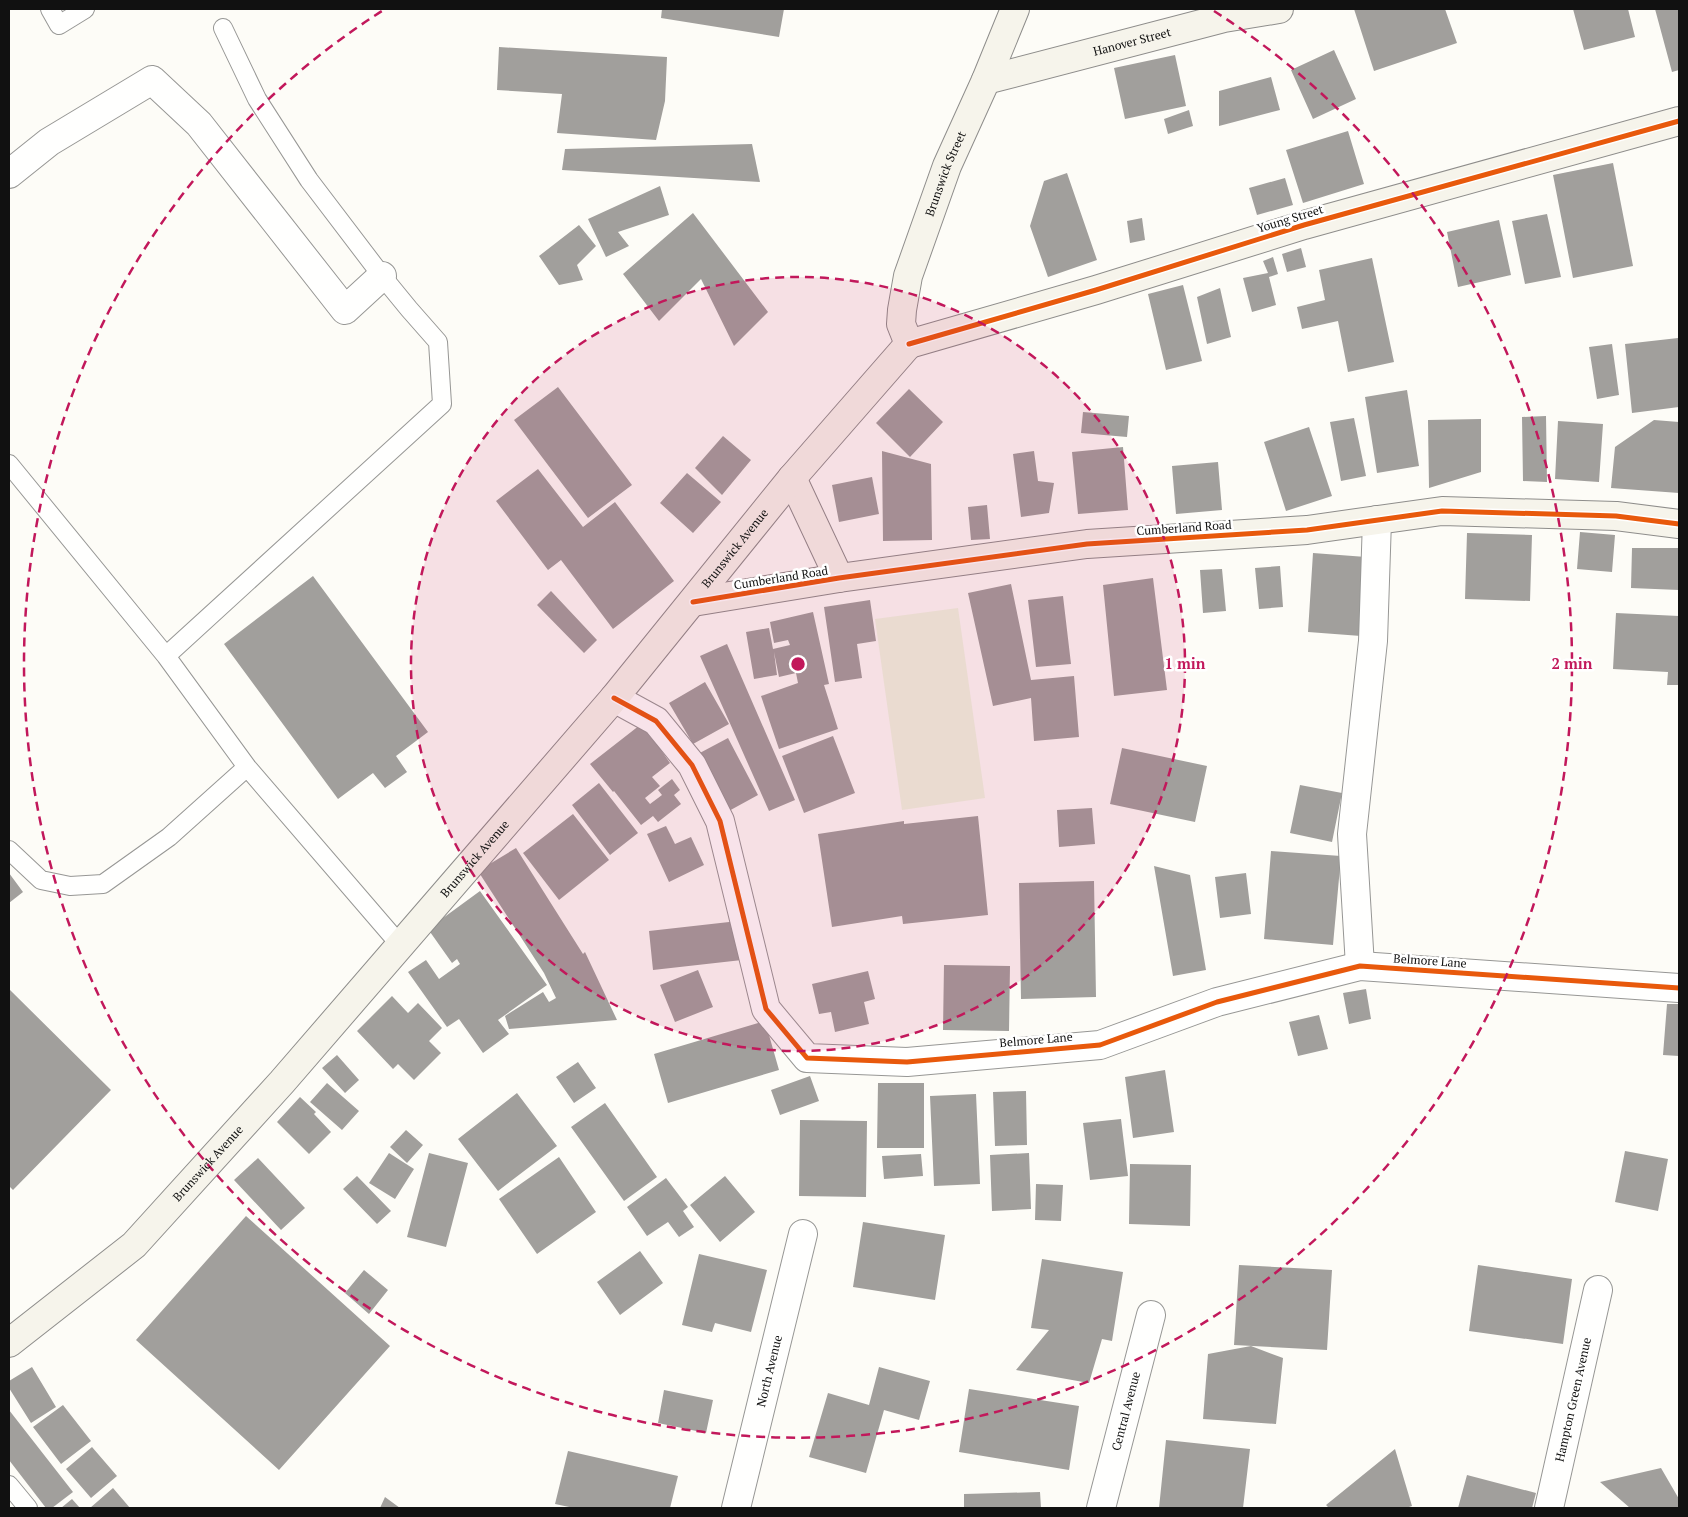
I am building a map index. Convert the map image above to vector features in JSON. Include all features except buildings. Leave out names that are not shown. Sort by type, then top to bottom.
[{"type":"street","name":"Brunswick Street","points":[[909,344],[901,324],[908,276],[947,166],[986,80],[1015,9]]},
{"type":"street","name":"Hanover Street","points":[[986,80],[1224,18],[1279,9]]},
{"type":"street","points":[[9,174],[49,142],[152,80],[199,124],[345,310],[382,276]]},
{"type":"street","name":"Young Street","points":[[909,344],[1096,290],[1304,225],[1679,121]]},
{"type":"street","name":"Brunswick Avenue","points":[[9,1343],[134,1245],[282,1082],[614,698],[792,478],[909,344]]},
{"type":"street","points":[[792,478],[839,578]]},
{"type":"street","name":"Cumberland Road","points":[[693,602],[839,578],[1087,544],[1307,530],[1442,511],[1616,516],[1679,524]]},
{"type":"street","points":[[1360,966],[1352,834],[1373,641],[1377,520]]},
{"type":"street","name":"Belmore Lane","points":[[614,698],[656,721],[692,765],[720,821],[766,1009],[806,1058],[907,1062],[1100,1045],[1217,1002],[1360,966],[1679,988]]},
{"type":"street","name":"North Avenue","points":[[736,1508],[803,1234]]},
{"type":"street","name":"Hampton Green Avenue","points":[[1549,1508],[1598,1290]]},
{"type":"street","name":"Central Avenue","points":[[1101,1508],[1151,1316]]},
{"type":"lane","points":[[50,9],[58,24],[85,9]]},
{"type":"lane","points":[[166,656],[442,404],[438,342],[382,276],[304,172],[257,99],[223,28]]},
{"type":"lane","points":[[9,464],[166,656],[247,767],[401,946]]},
{"type":"lane","points":[[9,850],[41,880],[70,886],[103,884],[169,836],[247,767]]},
{"type":"lane","points":[[9,1485],[28,1508]]},
{"type":"green space","points":[[958,608],[985,798],[902,810],[875,619]]},
{"type":"cycle path","points":[[909,344],[1096,290],[1304,225],[1679,121]]},
{"type":"cycle path","points":[[693,602],[839,578],[1087,544],[1307,530],[1442,511],[1616,516],[1679,524]]},
{"type":"cycle path","points":[[614,698],[656,721],[692,765],[720,821],[766,1009],[807,1058],[907,1062],[1100,1045],[1217,1002],[1360,966],[1679,988]]}]
